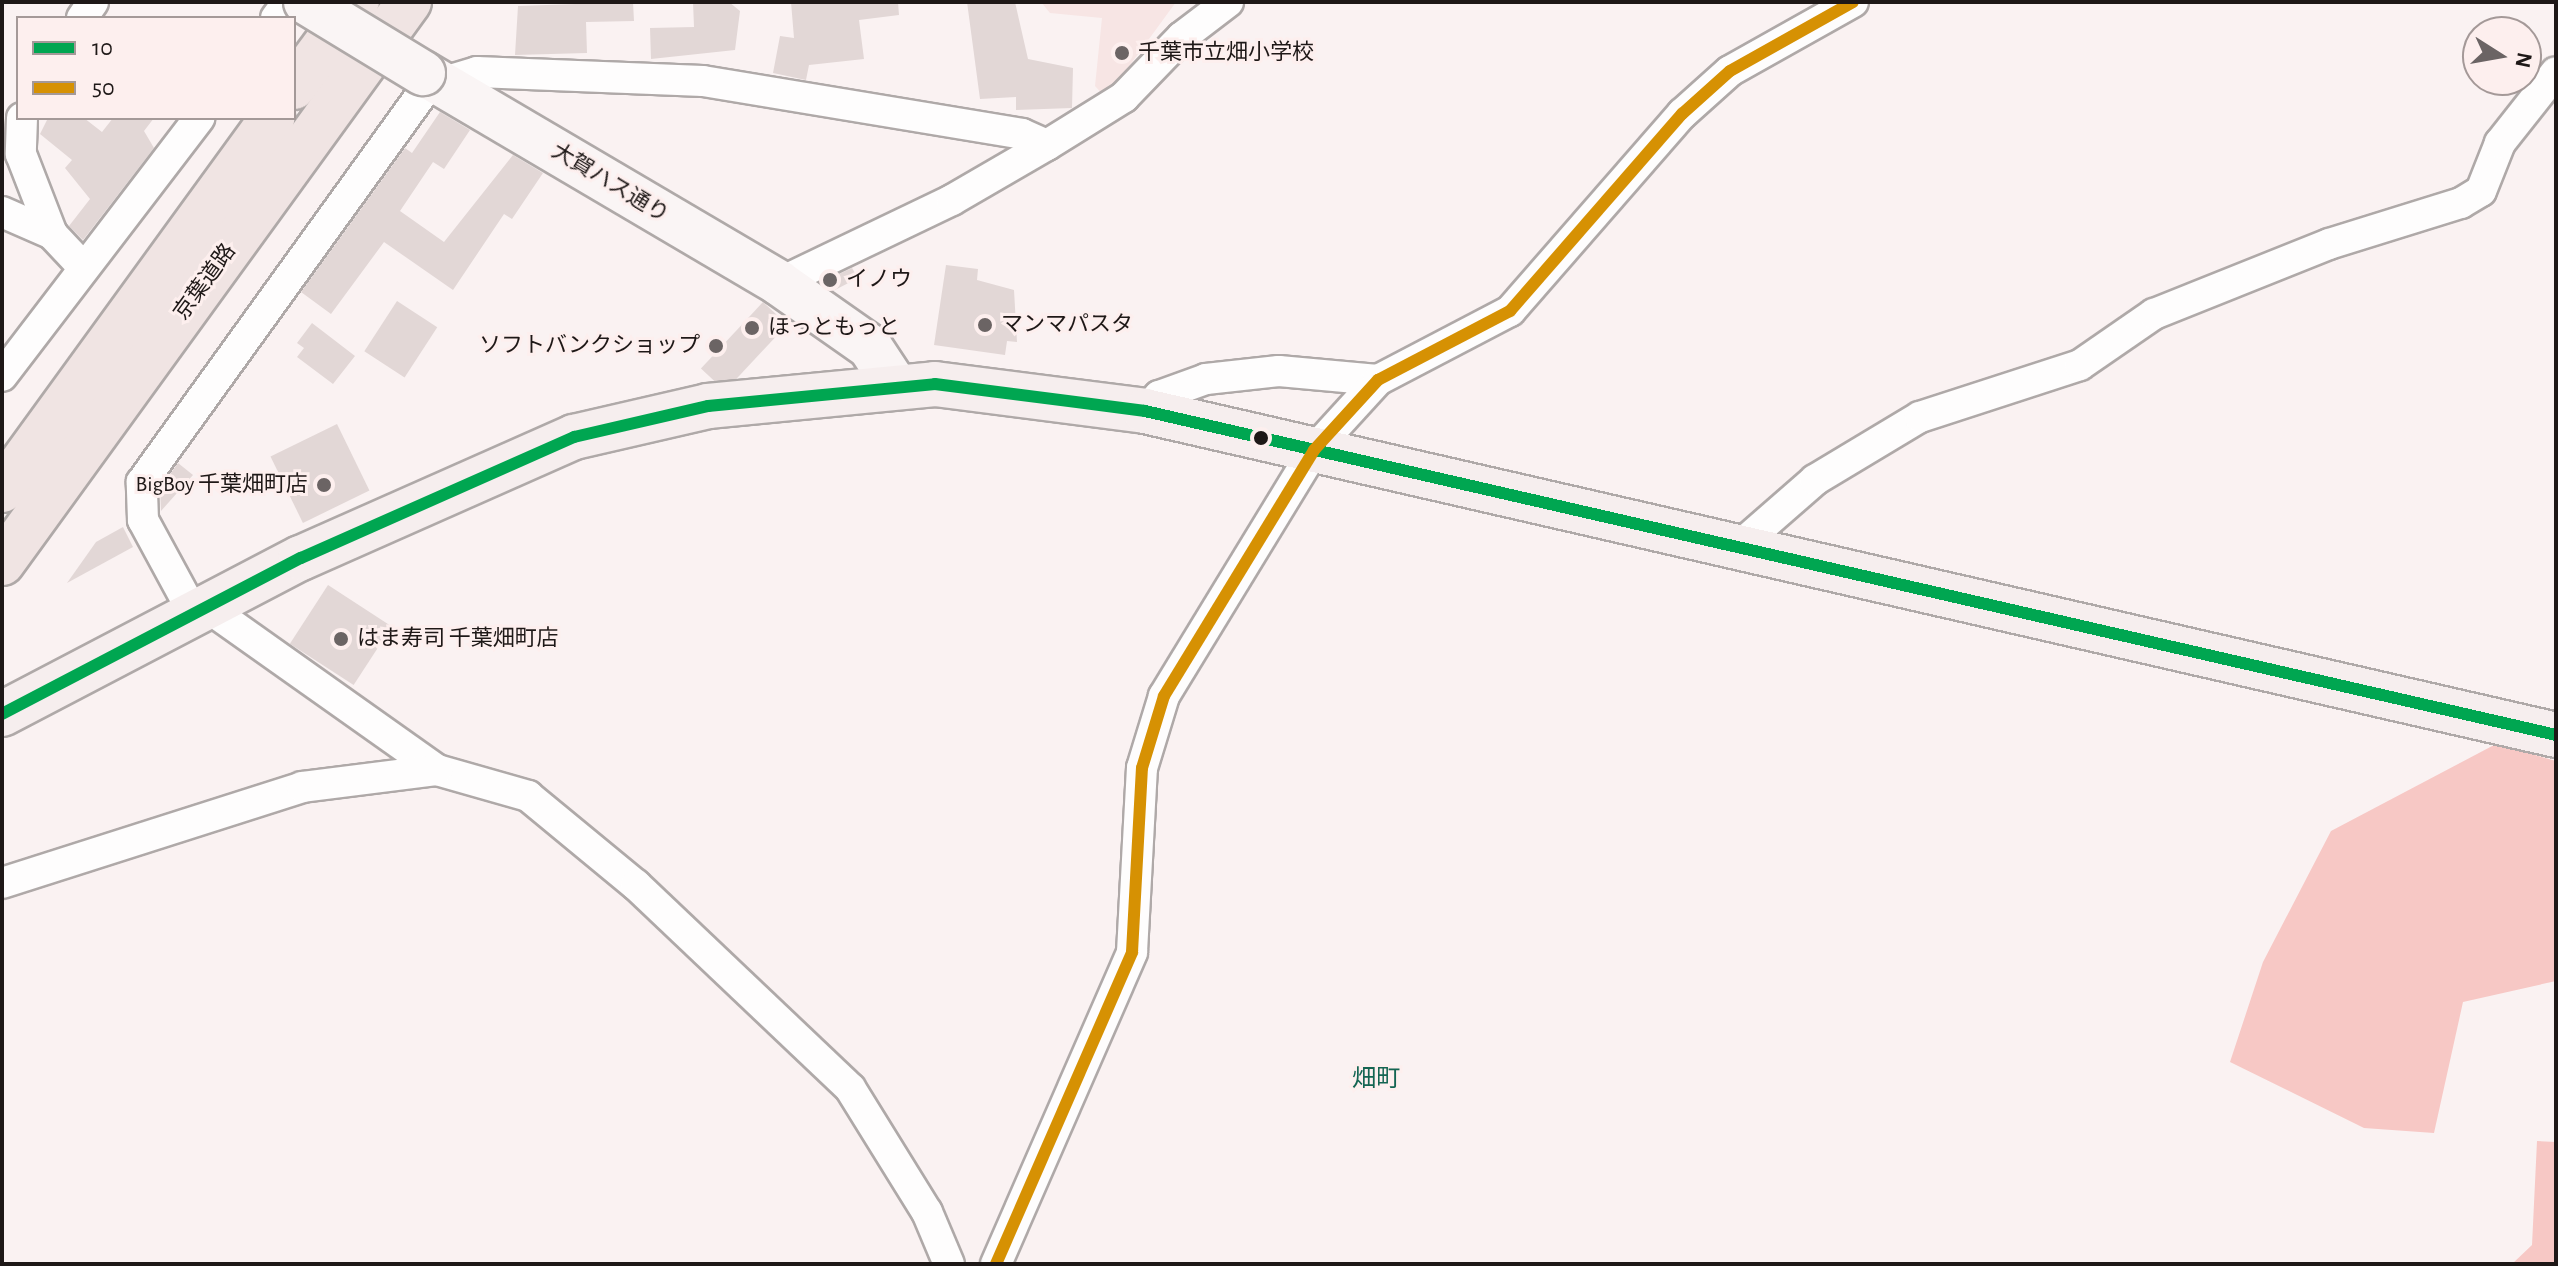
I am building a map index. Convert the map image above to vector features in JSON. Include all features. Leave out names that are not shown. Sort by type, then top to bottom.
[{"type":"highway","points":[[296,84],[357,2]]},
{"type":"highway","name":"京葉道路","points":[[2,563],[409,2]]},
{"type":"highway","name":"京葉道路","points":[[2,490],[271,120]]},
{"type":"main road","points":[[2,714],[200,611],[462,481],[574,437],[708,406],[895,385],[978,388],[1145,411],[2556,735]]},
{"type":"street","name":"大賀ハス通り","points":[[306,2],[779,283],[870,347],[895,385]]},
{"type":"street","points":[[779,283],[952,200],[1124,97],[1182,37],[1228,2]]},
{"type":"street","points":[[996,1264],[1132,952],[1142,768],[1164,696],[1314,450],[1378,380],[1510,311],[1682,114],[1768,45],[1853,2]]},
{"type":"street","points":[[949,1264],[927,1212],[850,1088],[636,885],[528,796],[437,770],[200,611],[143,520],[142,482],[430,77],[477,72],[571,71],[703,81],[1022,134],[1047,145]]},
{"type":"street","points":[[1736,549],[1815,480],[1920,417],[2080,365],[2154,314],[2329,244],[2461,203],[2481,191],[2500,143],[2556,72]]},
{"type":"street","points":[[22,120],[21,154],[52,234],[83,267]]},
{"type":"street","points":[[2,376],[197,120]]},
{"type":"street","points":[[2,212],[52,234]]},
{"type":"street","points":[[1145,411],[1159,396],[1206,379],[1279,371],[1378,380]]},
{"type":"street","points":[[2,883],[302,787],[437,770]]},
{"type":"shaded area","name":"千葉市立畑小学校","points":[[1041,2],[1176,2],[1106,98],[1095,86],[1102,18],[1050,13]]},
{"type":"shaded area","points":[[2496,744],[2556,761],[2556,981],[2463,1002],[2434,1133],[2364,1128],[2230,1062],[2263,962],[2331,831]]},
{"type":"shaded area","points":[[2537,1141],[2556,1142],[2556,1264],[2512,1264],[2532,1245]]},
{"type":"building","points":[[633,2],[634,21],[586,22],[587,53],[515,55],[518,6]]},
{"type":"building","points":[[693,2],[729,2],[740,11],[735,50],[651,59],[650,28],[694,27]]},
{"type":"building","points":[[791,2],[898,2],[899,15],[859,20],[864,59],[809,65],[806,80],[773,73],[780,36],[794,38]]},
{"type":"building","points":[[967,2],[1015,2],[1028,59],[1073,68],[1072,108],[1016,110],[1016,97],[980,99]]},
{"type":"building","points":[[440,112],[470,130],[444,169],[433,162],[400,211],[444,242],[513,155],[543,173],[512,219],[504,214],[453,290],[384,242],[331,314],[301,292],[405,148],[412,153]]},
{"type":"building","points":[[47,120],[87,120],[102,132],[111,120],[152,120],[144,131],[154,148],[83,240],[69,226],[90,199],[65,168],[72,160],[40,134]]},
{"type":"building","points":[[946,265],[978,269],[977,280],[1014,290],[1017,342],[1007,341],[1005,355],[934,345]]},
{"type":"building","points":[[852,268],[858,278],[833,291],[822,282]]},
{"type":"building","points":[[397,301],[437,327],[405,377],[364,351]]},
{"type":"building","points":[[763,302],[787,325],[725,391],[701,369]]},
{"type":"building","points":[[312,323],[355,356],[333,384],[297,357],[304,348],[297,343]]},
{"type":"building","points":[[337,424],[369,491],[303,523],[270,456]]},
{"type":"building","points":[[178,463],[193,475],[161,511],[160,488]]},
{"type":"building","points":[[123,527],[133,547],[67,583],[96,542]]},
{"type":"building","points":[[328,585],[392,626],[354,685],[290,644]]},
{"type":"transit line","name":"50","points":[[996,1264],[1132,952],[1142,768],[1164,696],[1314,450],[1378,380],[1510,311],[1682,114],[1730,71],[1853,2]]},
{"type":"transit line","name":"10","points":[[2,714],[301,558],[574,437],[708,406],[935,384],[1145,411],[2556,735]]},
{"type":"place","name":"千葉市立畑小学校","points":[[1122,53]]},
{"type":"place","name":"イノウ","points":[[830,280]]},
{"type":"place","name":"マンマパスタ","points":[[985,325]]},
{"type":"place","name":"ほっともっと","points":[[752,328]]},
{"type":"place","name":"ソフトバンクショップ","points":[[716,346]]},
{"type":"place","name":"BigBoy 千葉畑町店","points":[[324,485]]},
{"type":"place","name":"はま寿司 千葉畑町店","points":[[341,639]]},
{"type":"district","name":"畑町","points":[[1376,1080]]}]
